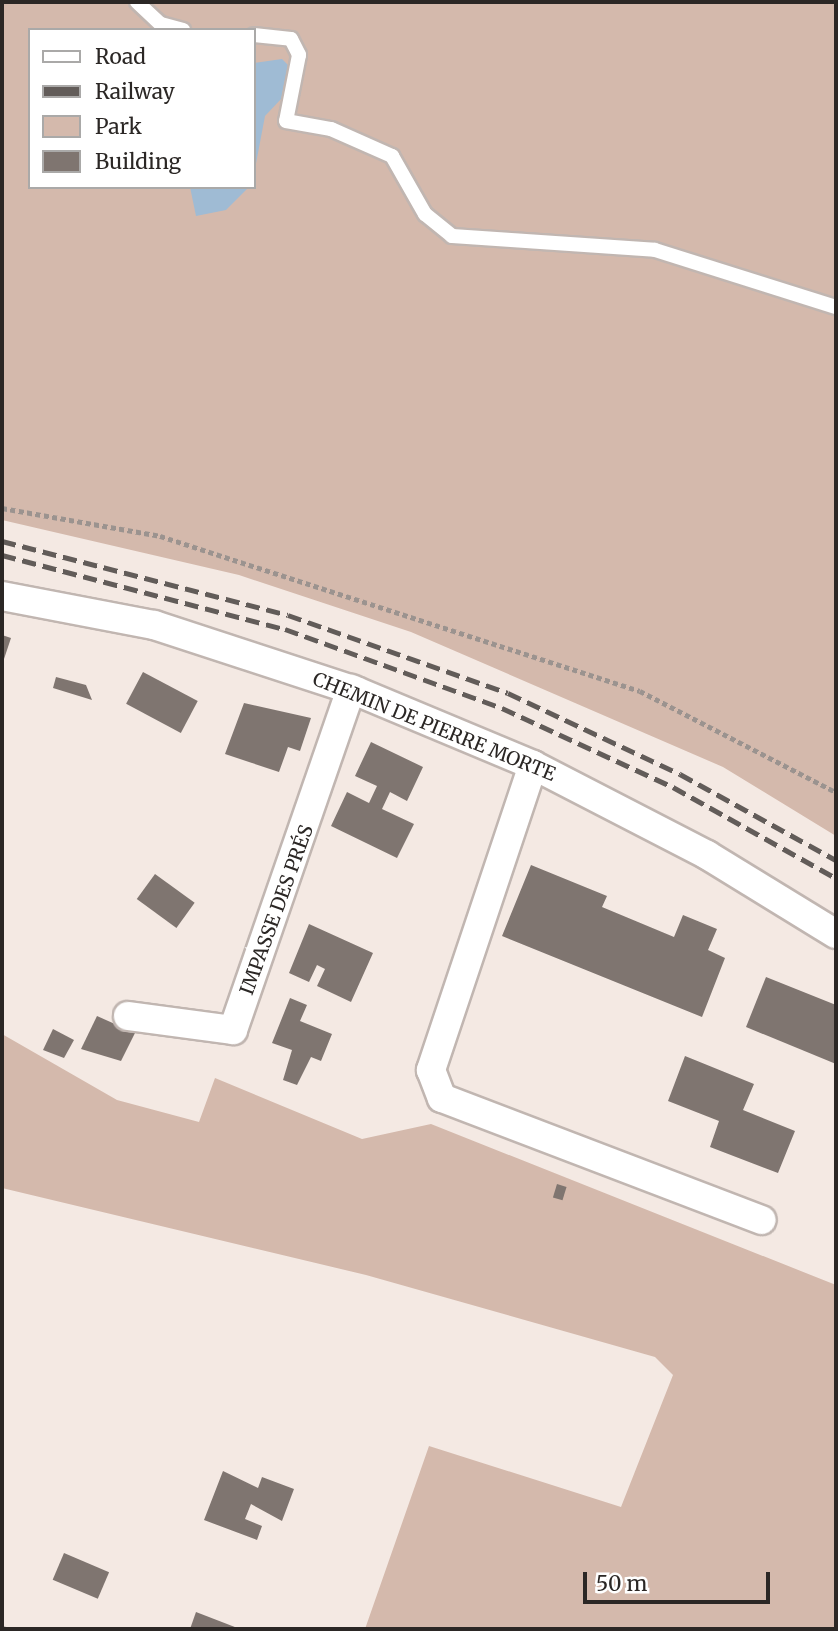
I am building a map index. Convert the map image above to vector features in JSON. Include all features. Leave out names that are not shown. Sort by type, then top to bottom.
[{"type":"street","name":"CHEMIN DE PIERRE MORTE","points":[[2,596],[154,625],[351,689],[533,765],[707,855],[836,934]]},
{"type":"street","name":"IMPASSE DES PRÉS","points":[[128,1016],[233,1030],[351,689]]},
{"type":"street","points":[[533,765],[431,1070],[442,1098],[762,1220]]},
{"type":"lane","points":[[137,2],[161,24],[176,28]]},
{"type":"lane","points":[[256,35],[290,39],[299,55],[286,121],[331,130],[392,156],[425,214],[452,236],[655,250],[836,307]]},
{"type":"path","points":[[2,508],[160,536],[640,691],[836,792]]},
{"type":"green space","points":[[2,2],[836,2],[836,836],[723,767],[411,632],[239,575],[2,520]]},
{"type":"green space","points":[[2,1034],[117,1100],[199,1122],[215,1078],[362,1139],[431,1124],[836,1285],[836,1629],[365,1629],[429,1446],[621,1507],[673,1375],[655,1357],[366,1275],[2,1188]]},
{"type":"water","points":[[282,59],[290,67],[282,98],[265,116],[256,163],[256,63]]},
{"type":"water","points":[[190,189],[247,189],[226,210],[196,216]]},
{"type":"building","points":[[2,635],[11,638],[2,665]]},
{"type":"building","points":[[143,672],[198,701],[181,733],[126,704]]},
{"type":"building","points":[[56,677],[86,685],[92,700],[53,688]]},
{"type":"building","points":[[244,703],[311,718],[300,751],[288,747],[279,772],[225,754]]},
{"type":"building","points":[[371,742],[423,767],[407,801],[390,792],[382,809],[414,824],[397,858],[331,826],[347,792],[369,803],[377,786],[355,776]]},
{"type":"building","points":[[531,865],[607,896],[602,907],[674,937],[683,915],[717,929],[708,950],[725,958],[702,1017],[502,936]]},
{"type":"building","points":[[155,874],[195,903],[176,928],[137,899]]},
{"type":"building","points":[[309,924],[373,953],[351,1002],[317,986],[325,969],[317,965],[309,982],[289,973]]},
{"type":"building","points":[[766,977],[836,1005],[836,1064],[746,1027]]},
{"type":"building","points":[[290,998],[307,1005],[300,1021],[332,1034],[321,1061],[311,1057],[297,1085],[283,1080],[292,1050],[272,1043]]},
{"type":"building","points":[[97,1016],[135,1033],[121,1061],[81,1049]]},
{"type":"building","points":[[53,1029],[74,1040],[64,1058],[43,1050]]},
{"type":"building","points":[[685,1056],[754,1084],[743,1110],[795,1131],[778,1173],[710,1147],[719,1121],[668,1101]]},
{"type":"building","points":[[557,1184],[567,1187],[562,1200],[553,1197]]},
{"type":"building","points":[[223,1471],[258,1488],[262,1477],[294,1489],[282,1521],[251,1504],[245,1519],[262,1526],[257,1540],[204,1520]]},
{"type":"building","points":[[64,1553],[109,1572],[98,1599],[53,1580]]},
{"type":"building","points":[[196,1612],[240,1629],[190,1629]]},
{"type":"railway","points":[[2,541],[288,615],[508,693],[680,774],[836,860]]},
{"type":"railway","points":[[2,555],[285,629],[502,708],[673,787],[836,878]]}]
